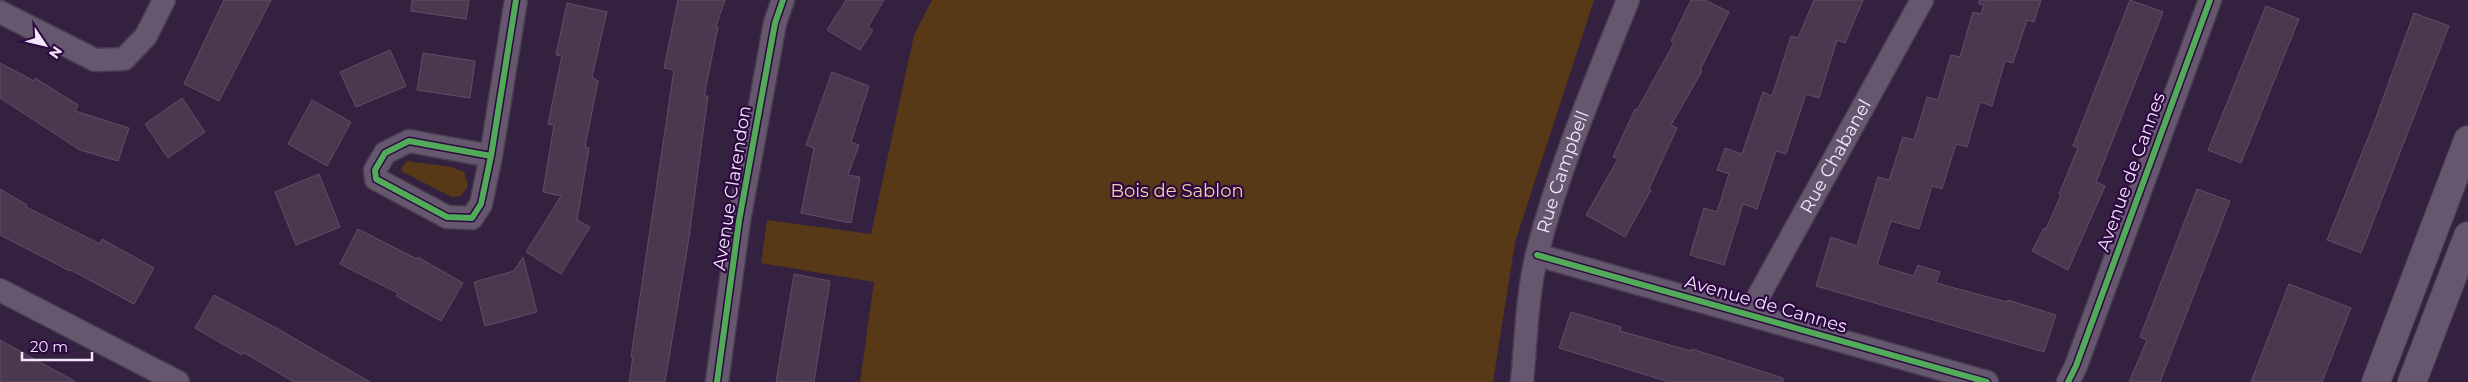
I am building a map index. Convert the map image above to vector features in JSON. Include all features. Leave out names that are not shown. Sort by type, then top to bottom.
[{"type":"street","points":[[0,12],[95,60],[124,59],[146,36],[164,0]]},
{"type":"street","points":[[491,156],[409,141],[385,153],[375,170],[376,179],[447,217],[472,218],[481,204],[491,156],[516,0]]},
{"type":"street","name":"Avenue Clarendon","points":[[717,382],[741,212],[774,23],[782,0]]},
{"type":"street","name":"Rue Campbell","points":[[1522,382],[1529,305],[1537,255],[1575,132],[1628,0]]},
{"type":"street","name":"Rue Chabanel","points":[[1754,315],[1758,296],[1922,0]]},
{"type":"street","name":"Avenue de Cannes","points":[[2068,382],[2076,366],[2210,0]]},
{"type":"street","points":[[2376,382],[2468,140]]},
{"type":"street","points":[[2412,382],[2468,236]]},
{"type":"street","name":"Avenue de Cannes","points":[[1537,255],[1988,382]]},
{"type":"street","points":[[0,290],[178,382]]},
{"type":"green space","name":"Bois de Sablon","points":[[932,0],[1594,0],[1515,242],[1493,382],[860,382],[874,282],[761,263],[767,220],[871,234],[914,35]]},
{"type":"green space","points":[[407,161],[451,167],[464,172],[468,186],[461,196],[452,197],[403,172],[401,168]]},
{"type":"building","points":[[224,0],[271,0],[219,101],[184,84]]},
{"type":"building","points":[[412,0],[469,0],[466,19],[411,11]]},
{"type":"building","points":[[678,0],[725,0],[716,26],[718,27],[704,96],[708,96],[688,244],[665,382],[629,382],[633,357],[631,357],[674,70],[664,68]]},
{"type":"building","points":[[846,0],[884,0],[868,27],[873,30],[860,50],[827,30]]},
{"type":"building","points":[[1691,0],[1705,0],[1729,12],[1700,70],[1702,71],[1671,125],[1677,128],[1649,189],[1651,190],[1625,237],[1586,215],[1618,159],[1613,157],[1635,109],[1637,110],[1674,43],[1671,41]]},
{"type":"building","points":[[1814,0],[1863,0],[1845,43],[1837,40],[1819,98],[1806,94],[1786,154],[1776,151],[1757,209],[1743,204],[1724,265],[1690,255],[1704,208],[1717,212],[1729,174],[1717,170],[1725,148],[1742,154],[1763,92],[1772,96],[1791,36],[1798,38]]},
{"type":"building","points":[[1979,0],[2041,0],[2034,22],[2027,20],[2013,63],[2005,61],[1992,106],[1980,102],[1967,147],[1956,144],[1942,189],[1932,186],[1919,229],[1891,221],[1877,265],[1914,276],[1918,265],[1940,272],[1936,283],[2007,302],[2008,300],[2056,315],[2044,352],[1816,286],[1831,237],[1857,246],[1878,177],[1889,180],[1903,137],[1914,140],[1927,97],[1938,100],[1951,55],[1960,57],[1973,12],[1981,14],[1984,5],[1979,4]]},
{"type":"building","points":[[2130,0],[2163,12],[2096,182],[2105,186],[2068,270],[2032,251],[2044,228],[2046,229],[2061,195],[2059,194],[2078,148],[2073,146]]},
{"type":"building","points":[[567,3],[607,12],[592,77],[598,81],[585,147],[589,148],[577,220],[590,227],[561,274],[526,252],[561,196],[543,192],[554,125],[548,124],[562,56],[556,55]]},
{"type":"building","points":[[2266,6],[2299,19],[2241,163],[2208,150]]},
{"type":"building","points":[[2414,13],[2449,26],[2361,253],[2327,240],[2374,123]]},
{"type":"building","points":[[390,50],[406,86],[356,107],[340,72]]},
{"type":"building","points":[[423,53],[475,61],[470,98],[417,90]]},
{"type":"building","points":[[0,63],[34,81],[35,78],[78,105],[75,111],[129,128],[118,161],[80,150],[0,98]]},
{"type":"building","points":[[832,72],[869,86],[851,142],[859,145],[848,175],[860,177],[851,223],[801,213],[814,148],[806,145]]},
{"type":"building","points":[[182,98],[205,132],[168,158],[145,124]]},
{"type":"building","points":[[312,100],[351,122],[327,166],[288,144]]},
{"type":"building","points":[[319,174],[340,227],[296,245],[275,192]]},
{"type":"building","points":[[0,189],[27,205],[26,207],[100,244],[102,239],[154,268],[134,304],[0,235]]},
{"type":"building","points":[[2197,189],[2230,201],[2160,382],[2129,382],[2147,340],[2140,337]]},
{"type":"building","points":[[358,229],[417,259],[418,257],[463,283],[441,321],[396,296],[398,293],[340,264]]},
{"type":"building","points":[[523,257],[537,312],[485,326],[474,282],[514,271]]},
{"type":"building","points":[[794,274],[830,281],[814,382],[776,382]]},
{"type":"building","points":[[2289,284],[2351,308],[2322,382],[2251,382]]},
{"type":"building","points":[[214,295],[370,382],[294,382],[243,352],[242,355],[195,328]]},
{"type":"building","points":[[1571,312],[1621,327],[1620,331],[1691,351],[1692,349],[1783,378],[1783,382],[1669,382],[1559,348]]},
{"type":"building","points":[[0,340],[76,382],[0,382]]},
{"type":"cycle path","points":[[491,156],[409,141],[385,153],[375,170],[376,179],[447,217],[472,218],[481,204],[491,156],[516,0]]},
{"type":"cycle path","points":[[717,382],[739,221],[775,23],[783,0]]},
{"type":"cycle path","points":[[2068,382],[2076,366],[2210,0]]},
{"type":"cycle path","points":[[1537,255],[1987,382]]}]
